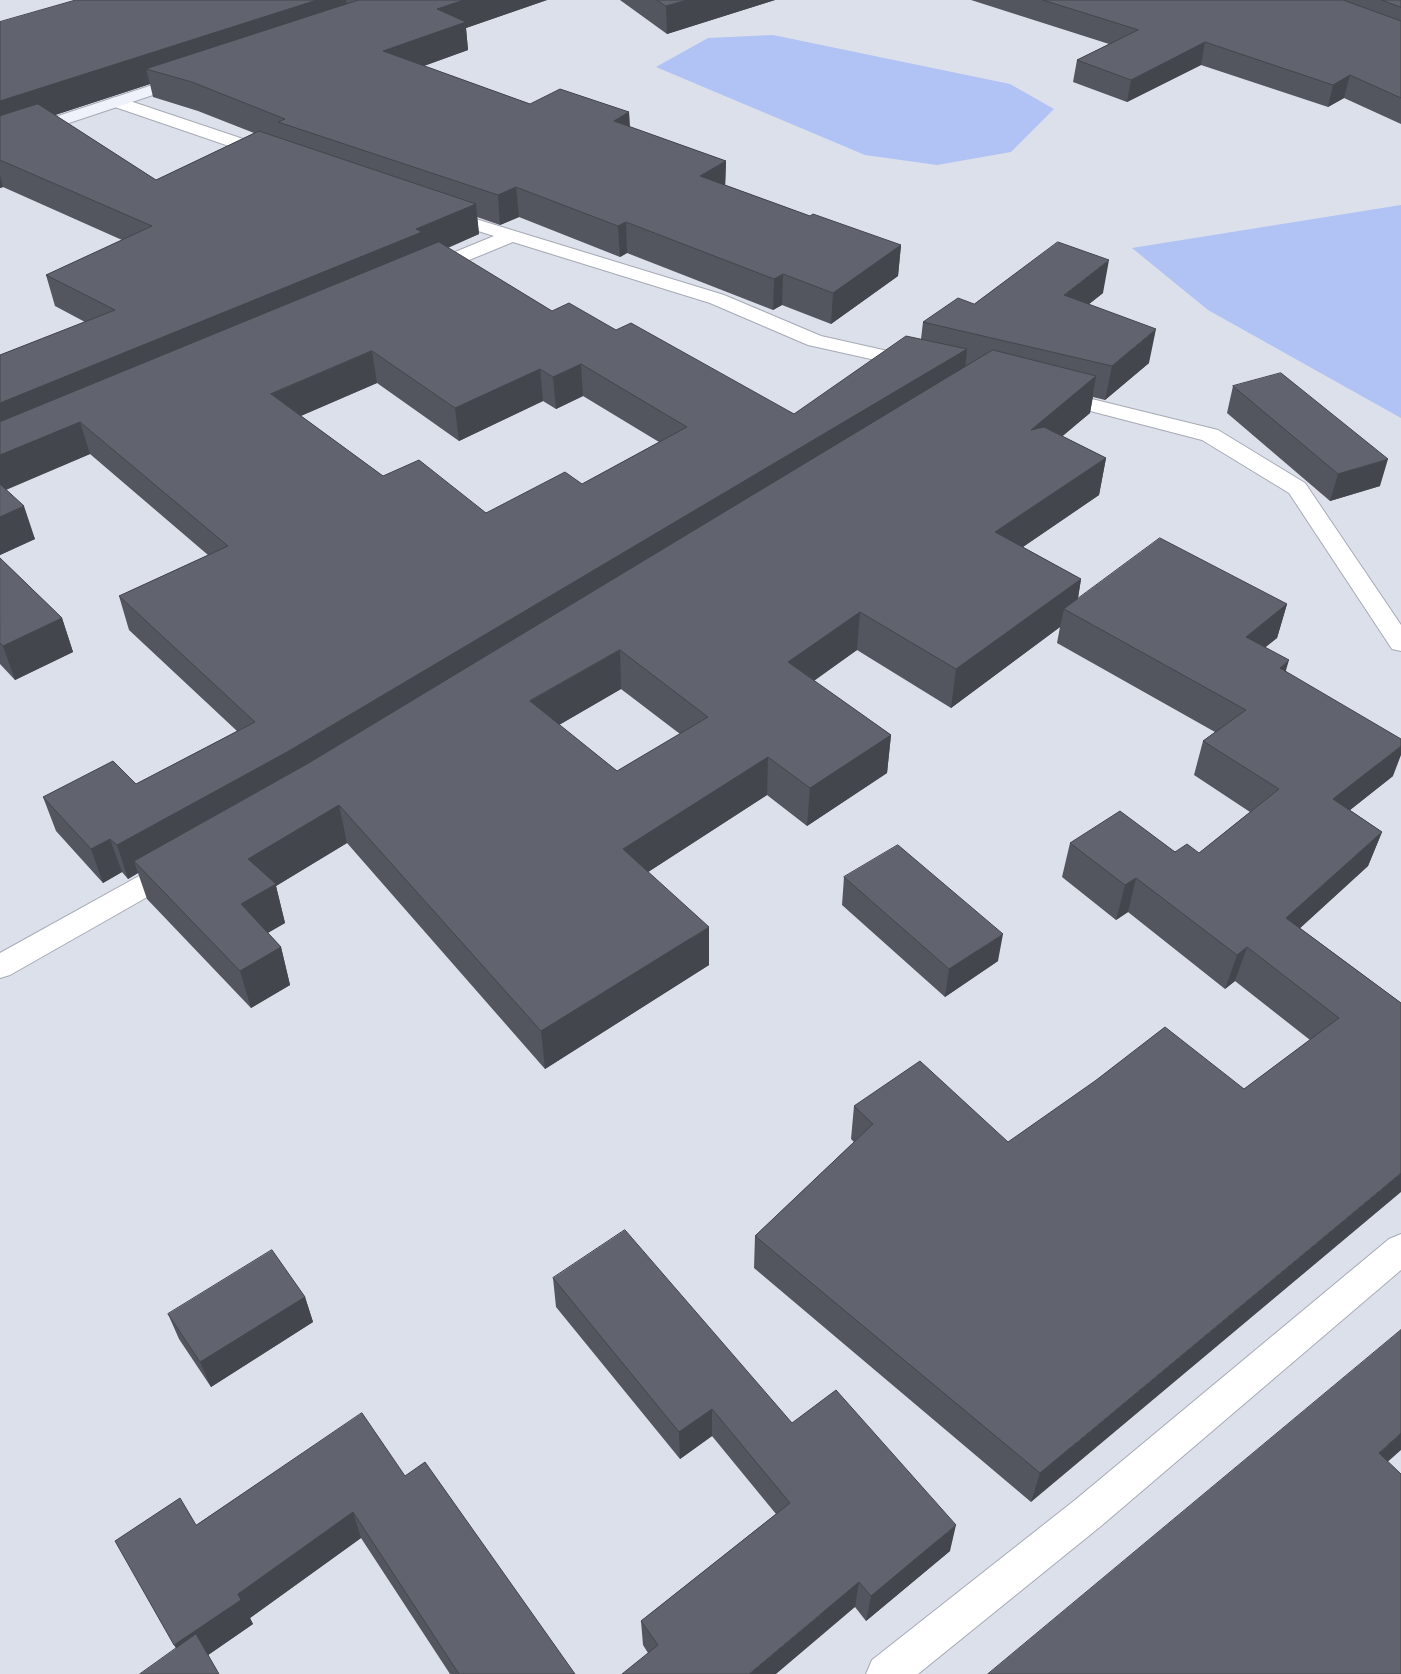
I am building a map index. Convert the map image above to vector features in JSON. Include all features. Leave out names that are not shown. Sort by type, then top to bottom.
[{"type":"street","points":[[0,141],[202,74]]},
{"type":"street","points":[[118,102],[284,159]]},
{"type":"street","points":[[423,207],[510,236],[717,299],[815,341],[938,368]]},
{"type":"street","points":[[410,278],[510,236]]},
{"type":"street","points":[[1033,390],[1210,435],[1298,488],[1401,644]]},
{"type":"street","points":[[0,967],[195,857]]},
{"type":"street","points":[[886,1674],[1088,1513],[1401,1249]]},
{"type":"shaded area","points":[[773,35],[1010,84],[1054,109],[1011,152],[937,165],[865,155],[656,67],[708,38]]},
{"type":"shaded area","points":[[1401,205],[1401,418],[1208,310],[1132,248]]},
{"type":"building","points":[[76,0],[317,0],[0,101],[0,22]]},
{"type":"building","points":[[359,0],[464,0],[437,9],[466,22],[383,51],[530,104],[560,89],[629,112],[614,121],[726,161],[700,176],[810,216],[813,214],[901,245],[833,293],[783,274],[774,279],[626,222],[618,226],[516,187],[498,195],[278,122],[285,119],[192,82],[146,69]]},
{"type":"building","points":[[657,0],[687,0],[666,6]]},
{"type":"building","points":[[1043,0],[1343,0],[1401,21],[1401,98],[1350,75],[1333,85],[1205,42],[1131,80],[1077,60],[1138,30]]},
{"type":"building","points":[[1382,0],[1401,0],[1401,7]]},
{"type":"building","points":[[38,104],[156,180],[259,131],[476,204],[416,229],[422,232],[0,403],[0,355],[115,310],[46,275],[152,226],[0,160],[0,116]]},
{"type":"building","points":[[439,242],[552,311],[569,303],[616,330],[631,323],[794,414],[906,336],[967,349],[287,752],[117,845],[110,839],[91,849],[43,797],[113,761],[136,784],[255,722],[119,596],[228,546],[80,422],[0,455],[0,422]],"holes":[[[372,351],[455,408],[540,369],[553,377],[581,364],[687,427],[582,484],[565,472],[486,513],[419,460],[383,476],[271,394]]]},
{"type":"building","points":[[1058,242],[1109,260],[1064,295],[1156,329],[1112,366],[923,322],[958,298],[974,304]]},
{"type":"building","points":[[993,350],[1096,376],[1031,430],[1044,427],[1106,458],[995,532],[1081,579],[956,669],[860,612],[788,662],[891,735],[810,788],[768,757],[623,849],[709,927],[541,1031],[339,805],[248,859],[276,884],[241,904],[281,947],[240,971],[134,861],[307,764]],"holes":[[[620,650],[708,717],[617,771],[530,701]]]},
{"type":"building","points":[[1281,373],[1388,459],[1338,474],[1233,386]]},
{"type":"building","points":[[0,484],[24,506],[0,517]]},
{"type":"building","points":[[1160,538],[1287,604],[1246,637],[1289,660],[1280,668],[1401,739],[1401,746],[1333,799],[1382,832],[1286,918],[1401,1003],[1401,1173],[1040,1473],[755,1236],[873,1124],[854,1106],[920,1061],[1008,1142],[1095,1081],[1165,1027],[1244,1089],[1339,1018],[1247,947],[1237,955],[1136,878],[1125,885],[1070,843],[1120,811],[1175,852],[1187,844],[1199,853],[1279,789],[1203,741],[1246,710],[1064,609]]},
{"type":"building","points":[[0,558],[62,618],[3,646],[0,643]]},
{"type":"building","points":[[898,845],[1003,934],[949,969],[844,877]]},
{"type":"building","points":[[625,1230],[792,1423],[836,1390],[956,1525],[871,1596],[859,1582],[749,1674],[622,1674],[658,1645],[641,1621],[790,1503],[712,1409],[679,1432],[553,1278]]},
{"type":"building","points":[[272,1250],[305,1297],[200,1362],[168,1314]]},
{"type":"building","points":[[1401,1330],[1401,1433],[1379,1453],[1401,1474],[1401,1674],[988,1674]]},
{"type":"building","points":[[362,1413],[405,1476],[425,1462],[575,1674],[459,1674],[353,1512],[238,1594],[241,1600],[174,1645],[115,1541],[180,1498],[196,1525]]},
{"type":"building","points":[[196,1634],[219,1674],[140,1674]]}]
